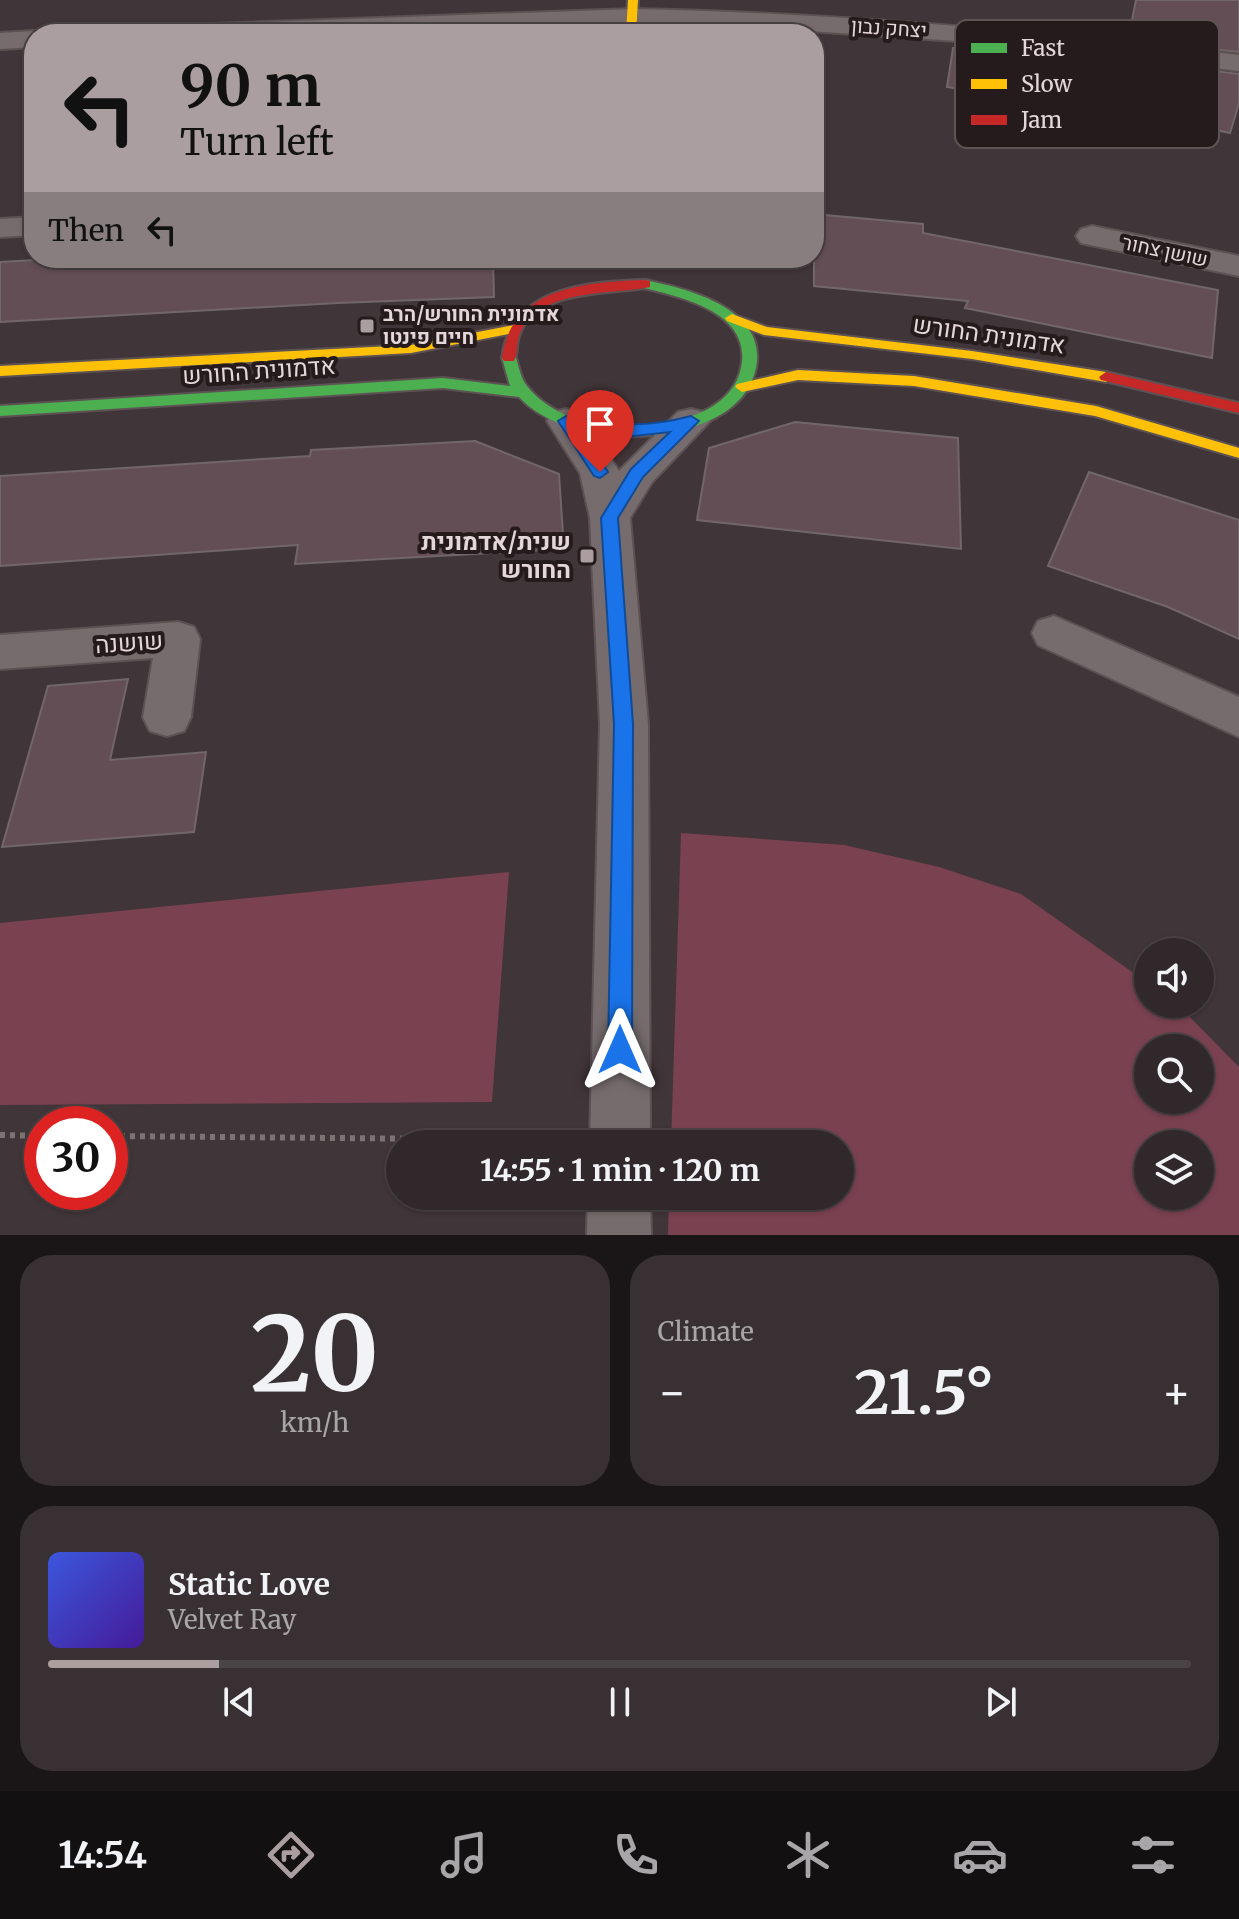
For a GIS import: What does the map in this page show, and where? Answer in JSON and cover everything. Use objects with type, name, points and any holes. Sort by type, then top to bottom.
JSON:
[{"type":"street","name":"יצחק נבון","points":[[435,24],[632,17],[791,24]]},
{"type":"street","name":"יצחק נבון","points":[[824,25],[955,31]]},
{"type":"street","points":[[0,41],[24,40]]},
{"type":"street","name":"יצחק נבון","points":[[1219,60],[1239,63]]},
{"type":"street","points":[[0,228],[24,227]]},
{"type":"street","name":"שושן צחור","points":[[1092,236],[1239,266]]},
{"type":"street","points":[[584,288],[593,268]]},
{"type":"street","points":[[646,268],[665,287]]},
{"type":"street","points":[[624,283],[665,287],[704,299],[732,318],[747,339],[750,368],[742,387],[723,405],[669,428],[625,432],[566,421],[532,403],[511,379],[507,359],[514,329],[550,300],[584,288],[624,283]]},
{"type":"street","name":"אדמונית החורש","points":[[732,318],[764,331],[972,355],[1116,379],[1239,408]]},
{"type":"street","name":"אדמונית החורש","points":[[0,371],[411,349],[514,329]]},
{"type":"street","points":[[742,387],[798,375],[914,381],[1096,411],[1239,453]]},
{"type":"street","name":"אדמונית החורש","points":[[0,411],[443,383],[520,392]]},
{"type":"street","points":[[566,421],[600,472],[610,518],[624,724],[620,1130]]},
{"type":"street","points":[[610,518],[637,473],[691,421]]},
{"type":"street","points":[[1054,633],[1239,718]]},
{"type":"street","name":"שושנה","points":[[0,652],[178,639],[167,717]]},
{"type":"street","points":[[619,1210],[619,1235]]},
{"type":"path","points":[[0,1135],[24,1136]]},
{"type":"path","points":[[128,1137],[386,1149]]},
{"type":"shaded area","points":[[681,833],[844,845],[939,867],[1021,894],[1134,973],[1134,1018],[1191,1018],[1207,1034],[1134,1034],[1134,1114],[1214,1114],[1214,1042],[1239,1067],[1239,1235],[668,1235],[669,1210],[854,1210],[854,1130],[671,1130]]},
{"type":"shaded area","points":[[509,872],[492,1102],[0,1105],[0,923]]},
{"type":"building","points":[[1136,0],[1239,0],[1239,52],[1219,50],[1219,20],[1132,20]]},
{"type":"building","points":[[953,48],[955,48],[955,88],[947,87]]},
{"type":"building","points":[[1219,72],[1239,74],[1239,103],[1230,133],[1219,131]]},
{"type":"building","points":[[824,215],[923,224],[923,233],[1218,290],[1212,358],[965,308],[968,301],[814,286],[814,268],[824,268]]},
{"type":"building","points":[[24,261],[24,268],[493,268],[494,297],[0,322],[0,262]]},
{"type":"building","points":[[795,422],[958,438],[961,549],[697,520],[709,448]]},
{"type":"building","points":[[475,441],[559,474],[564,549],[295,564],[298,545],[0,566],[0,476],[310,456],[311,450]]},
{"type":"building","points":[[1089,472],[1239,520],[1239,639],[1168,607],[1048,566]]},
{"type":"building","points":[[128,679],[110,760],[206,752],[194,832],[2,847],[48,686]]},
{"type":"traffic: fast","points":[[509,358],[517,385],[535,405],[561,419],[624,431],[657,429],[710,414],[732,398],[747,376],[751,355],[747,338],[737,323],[721,311],[682,293],[645,284]]},
{"type":"traffic: fast","points":[[0,411],[443,383],[520,392]]},
{"type":"traffic: slow","points":[[632,24],[633,0]]},
{"type":"traffic: slow","points":[[732,318],[764,331],[972,355],[1106,377]]},
{"type":"traffic: slow","points":[[0,371],[411,349],[514,329]]},
{"type":"traffic: slow","points":[[742,387],[798,375],[914,381],[1096,411],[1239,453]]},
{"type":"traffic: jam","points":[[509,358],[512,336],[522,319],[538,306],[580,291],[645,284]]},
{"type":"traffic: jam","points":[[1106,377],[1239,408]]},
{"type":"place","name":"אדמונית החורש/הרב חיים פינטו","points":[[367,326]]},
{"type":"place","name":"שנית/אדמונית החורש","points":[[587,556]]},
{"type":"route","points":[[600,472],[566,421],[625,432],[669,428],[691,421],[637,473],[610,518],[624,724],[621,749],[620,1050]]}]
